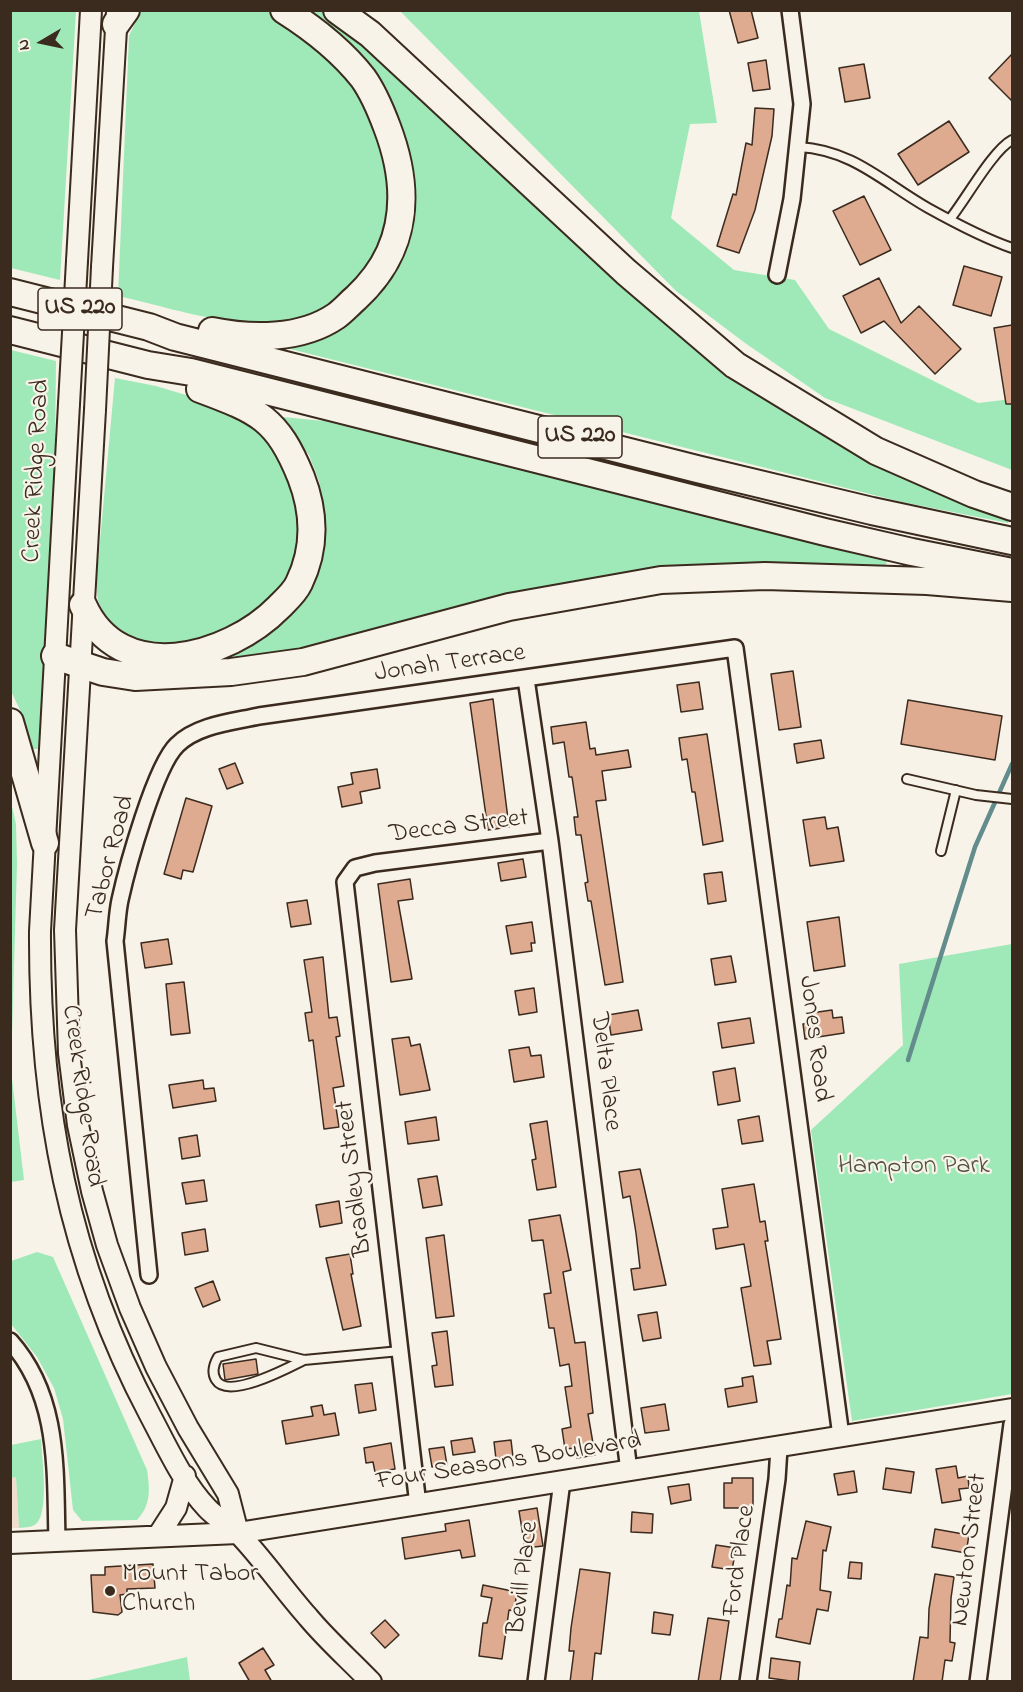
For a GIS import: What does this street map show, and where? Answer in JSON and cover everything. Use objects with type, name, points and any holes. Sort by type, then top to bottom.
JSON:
[{"type":"highway","points":[[149,327],[175,324],[239,336],[275,336],[305,329],[335,317],[368,286],[386,263],[394,244],[402,196],[400,169],[394,146],[372,94],[363,79],[333,46],[284,10]]},
{"type":"highway","points":[[337,10],[370,34],[626,272],[735,365],[876,451],[974,494],[1012,507]]},
{"type":"highway","name":"US 220","points":[[10,292],[149,327],[175,337],[696,469],[883,514],[1012,541]]},
{"type":"highway","name":"US 220","points":[[10,330],[148,365],[191,372],[901,550],[1012,572]]},
{"type":"highway","points":[[83,605],[89,619],[100,631],[115,644],[134,654],[157,658],[190,655],[231,643],[262,624],[299,585],[308,561],[312,539],[311,512],[289,448],[274,426],[239,404],[193,387],[148,365]]},
{"type":"highway","points":[[55,656],[81,666],[135,677],[231,672],[303,662],[509,607],[661,580],[765,576],[927,581],[1012,588]]},
{"type":"highway","points":[[10,722],[45,843]]},
{"type":"main road","name":"Creek Ridge Road","points":[[91,10],[45,843],[39,1004],[45,1076],[56,1150],[73,1222],[113,1337],[135,1387],[184,1476],[206,1508],[238,1533],[310,1620],[371,1682]]},
{"type":"main road","name":"Creek Ridge Road","points":[[119,15],[102,267],[65,930],[69,1053],[78,1125],[92,1191],[130,1308],[156,1367],[188,1428],[228,1494],[238,1533]]},
{"type":"main road","name":"Four Seasons Boulevard","points":[[10,1543],[238,1533],[1012,1409]]},
{"type":"main road","points":[[158,1536],[176,1508],[184,1476]]},
{"type":"street","points":[[777,275],[792,199],[802,104],[790,10]]},
{"type":"street","name":"Jonah Terrace","points":[[177,745],[199,731],[259,716],[735,648]]},
{"type":"street","name":"Jones Road","points":[[735,648],[841,1436]]},
{"type":"street","name":"Delta Place","points":[[526,679],[550,841],[629,1471]]},
{"type":"street","name":"Tabor Road","points":[[149,1275],[115,942],[120,901],[143,822],[164,764],[177,745]]},
{"type":"street","name":"Decca Street","points":[[375,863],[550,841]]},
{"type":"street","name":"Bradley Street","points":[[375,863],[355,868],[345,882],[418,1505]]},
{"type":"street","points":[[10,1341],[33,1374],[48,1412],[54,1462],[57,1540]]},
{"type":"street","name":"Newton Street","points":[[978,1682],[1012,1424]]},
{"type":"street","name":"Ford Place","points":[[748,1682],[777,1479],[779,1448]]},
{"type":"street","name":"Bevill Place","points":[[536,1682],[562,1481]]},
{"type":"lane","points":[[950,219],[970,194],[994,155],[1012,140]]},
{"type":"lane","points":[[799,147],[820,148],[838,153],[950,219],[989,240],[1012,248]]},
{"type":"lane","points":[[907,779],[1012,799]]},
{"type":"lane","points":[[941,851],[956,790]]},
{"type":"lane","points":[[304,1360],[256,1348],[218,1357],[213,1375],[217,1383],[226,1387],[258,1381],[304,1360],[400,1351]]},
{"type":"shaded area","points":[[16,1477],[19,1528],[11,1528],[10,1478]]},
{"type":"green space","points":[[227,9],[268,12],[309,39],[346,77],[362,99],[376,122],[391,168],[392,181],[387,226],[383,244],[374,261],[328,309],[291,321],[242,322],[191,314],[118,296],[129,36],[141,10]]},
{"type":"green space","points":[[10,11],[76,11],[60,280],[11,268]]},
{"type":"green space","points":[[302,11],[321,11],[359,36],[659,316],[1009,515],[1008,523],[902,502],[282,347],[339,324],[413,190],[410,155],[396,115]]},
{"type":"green space","points":[[400,11],[699,11],[717,123],[690,124],[671,218],[734,270],[795,280],[829,329],[978,403],[1012,399],[1012,470],[825,398],[745,343],[676,291]]},
{"type":"green space","points":[[11,350],[56,361],[55,453],[39,749],[30,749],[20,710],[11,691]]},
{"type":"green space","points":[[115,378],[156,386],[219,405],[252,422],[282,452],[305,522],[292,574],[276,598],[229,633],[169,648],[126,638],[109,624],[98,601],[96,584]]},
{"type":"green space","points":[[283,417],[324,421],[887,560],[885,569],[812,566],[339,641],[278,655],[171,667],[228,652],[323,541],[324,510],[319,481],[309,455],[283,424]]},
{"type":"green space","points":[[10,798],[16,824],[17,863],[11,1070],[24,1180],[11,1182]]},
{"type":"green space","name":"Hampton Park","points":[[1012,944],[1012,1394],[852,1421],[811,1130],[903,1045],[899,964]]},
{"type":"green space","points":[[37,1252],[53,1257],[147,1470],[149,1484],[147,1503],[137,1520],[82,1521],[73,1510],[63,1419],[54,1388],[37,1357],[11,1324],[11,1261]]},
{"type":"green space","points":[[41,1439],[44,1496],[41,1516],[33,1526],[19,1528],[16,1477],[11,1478],[11,1445]]},
{"type":"green space","points":[[187,1657],[190,1681],[84,1681]]},
{"type":"building","points":[[729,10],[751,10],[758,38],[738,43]]},
{"type":"building","points":[[1012,54],[1012,101],[989,78]]},
{"type":"building","points":[[766,60],[770,89],[753,91],[748,63]]},
{"type":"building","points":[[864,64],[870,98],[845,102],[839,68]]},
{"type":"building","points":[[755,108],[774,109],[772,136],[755,210],[739,253],[717,246],[733,194],[736,195],[746,143],[752,145]]},
{"type":"building","points":[[949,121],[969,152],[918,185],[898,154]]},
{"type":"building","points":[[864,196],[891,250],[860,265],[833,211]]},
{"type":"building","points":[[964,266],[1002,277],[991,316],[953,305]]},
{"type":"building","points":[[879,278],[901,323],[919,306],[961,349],[935,374],[884,321],[861,333],[843,296]]},
{"type":"building","points":[[1012,325],[1012,404],[1006,404],[994,328]]},
{"type":"building","points":[[793,671],[801,727],[779,730],[771,674]]},
{"type":"building","points":[[699,682],[703,709],[681,712],[677,685]]},
{"type":"building","points":[[493,699],[509,827],[488,830],[470,703]]},
{"type":"building","points":[[908,700],[1002,716],[995,760],[901,744]]},
{"type":"building","points":[[586,722],[590,749],[595,748],[596,755],[628,750],[631,767],[602,771],[606,800],[596,801],[623,982],[605,985],[591,901],[588,901],[585,883],[588,882],[581,835],[576,835],[574,817],[578,817],[572,777],[569,777],[564,742],[553,744],[551,727]]},
{"type":"building","points":[[707,734],[723,841],[703,845],[695,792],[692,792],[687,759],[682,760],[679,738]]},
{"type":"building","points":[[821,740],[824,758],[797,763],[794,744]]},
{"type":"building","points":[[235,763],[243,783],[227,789],[219,769]]},
{"type":"building","points":[[377,769],[380,788],[360,792],[362,803],[342,807],[338,787],[353,784],[351,773]]},
{"type":"building","points":[[186,798],[212,806],[193,872],[183,870],[181,879],[164,874]]},
{"type":"building","points":[[825,817],[827,829],[838,827],[844,861],[810,866],[803,820]]},
{"type":"building","points":[[523,859],[526,877],[501,881],[498,863]]},
{"type":"building","points":[[722,872],[726,901],[708,904],[704,874]]},
{"type":"building","points":[[410,879],[413,899],[398,901],[412,979],[391,982],[378,884]]},
{"type":"building","points":[[307,900],[311,924],[291,927],[287,903]]},
{"type":"building","points":[[839,917],[845,966],[814,971],[807,922]]},
{"type":"building","points":[[532,922],[535,943],[531,943],[532,951],[511,954],[506,926]]},
{"type":"building","points":[[168,939],[172,964],[145,968],[141,943]]},
{"type":"building","points":[[731,956],[736,982],[715,985],[711,959]]},
{"type":"building","points":[[323,957],[329,1018],[337,1017],[340,1036],[336,1037],[344,1086],[333,1088],[339,1127],[324,1129],[313,1040],[309,1041],[305,1013],[312,1012],[304,960]]},
{"type":"building","points":[[184,982],[190,1033],[171,1035],[166,984]]},
{"type":"building","points":[[534,988],[537,1012],[519,1015],[515,991]]},
{"type":"building","points":[[638,1010],[642,1030],[611,1035],[608,1015]]},
{"type":"building","points":[[832,1010],[833,1018],[842,1017],[844,1033],[805,1039],[803,1024],[813,1022],[811,1013]]},
{"type":"building","points":[[750,1018],[754,1043],[722,1048],[718,1023]]},
{"type":"building","points":[[409,1037],[411,1046],[420,1044],[430,1090],[400,1095],[392,1039]]},
{"type":"building","points":[[529,1047],[531,1056],[541,1055],[544,1077],[514,1082],[509,1050]]},
{"type":"building","points":[[735,1068],[740,1101],[718,1105],[713,1072]]},
{"type":"building","points":[[203,1080],[204,1089],[214,1088],[216,1101],[173,1108],[169,1085]]},
{"type":"building","points":[[759,1116],[763,1141],[742,1144],[738,1120]]},
{"type":"building","points":[[436,1117],[439,1140],[408,1144],[405,1122]]},
{"type":"building","points":[[547,1121],[556,1187],[537,1190],[532,1160],[536,1159],[530,1124]]},
{"type":"building","points":[[197,1135],[200,1156],[182,1159],[179,1138]]},
{"type":"building","points":[[640,1169],[666,1285],[634,1290],[631,1269],[640,1268],[636,1233],[630,1196],[623,1198],[619,1172]]},
{"type":"building","points":[[437,1176],[442,1205],[423,1208],[418,1179]]},
{"type":"building","points":[[204,1180],[207,1201],[186,1204],[182,1183]]},
{"type":"building","points":[[754,1184],[760,1222],[765,1221],[768,1241],[765,1241],[781,1339],[767,1341],[771,1364],[754,1366],[741,1288],[751,1286],[744,1244],[716,1249],[713,1229],[728,1227],[722,1189]]},
{"type":"building","points":[[339,1201],[342,1223],[320,1227],[316,1205]]},
{"type":"building","points":[[560,1215],[571,1270],[563,1272],[575,1343],[585,1342],[593,1413],[588,1414],[595,1455],[577,1458],[575,1448],[565,1449],[562,1429],[571,1427],[565,1387],[572,1386],[569,1364],[560,1366],[554,1328],[549,1328],[544,1294],[551,1293],[543,1240],[532,1241],[529,1220]]},
{"type":"building","points":[[205,1229],[208,1251],[185,1255],[182,1233]]},
{"type":"building","points":[[444,1235],[454,1316],[436,1318],[426,1238]]},
{"type":"building","points":[[350,1254],[353,1274],[351,1274],[361,1326],[343,1330],[326,1258]]},
{"type":"building","points":[[213,1281],[220,1300],[203,1307],[195,1288]]},
{"type":"building","points":[[657,1312],[661,1338],[643,1341],[638,1315]]},
{"type":"building","points":[[447,1331],[453,1385],[435,1387],[432,1366],[437,1365],[432,1333]]},
{"type":"building","points":[[256,1359],[258,1374],[225,1380],[223,1364]]},
{"type":"building","points":[[753,1376],[757,1402],[728,1407],[725,1389],[743,1386],[742,1378]]},
{"type":"building","points":[[372,1383],[376,1410],[359,1413],[355,1385]]},
{"type":"building","points":[[665,1404],[669,1430],[645,1433],[641,1408]]},
{"type":"building","points":[[322,1405],[324,1415],[335,1413],[339,1435],[286,1444],[282,1421],[313,1416],[311,1407]]},
{"type":"building","points":[[472,1438],[475,1452],[453,1455],[451,1441]]},
{"type":"building","points":[[511,1440],[513,1457],[496,1459],[494,1442]]},
{"type":"building","points":[[391,1443],[395,1469],[375,1472],[373,1462],[366,1463],[364,1448]]},
{"type":"building","points":[[444,1447],[447,1465],[432,1467],[429,1449]]},
{"type":"building","points":[[956,1466],[958,1478],[968,1476],[969,1488],[959,1489],[961,1500],[942,1503],[936,1469]]},
{"type":"building","points":[[886,1468],[914,1472],[911,1493],[883,1489]]},
{"type":"building","points":[[854,1471],[857,1492],[838,1495],[834,1474]]},
{"type":"building","points":[[732,1478],[753,1478],[753,1508],[724,1508],[724,1483],[732,1483]]},
{"type":"building","points":[[689,1484],[691,1500],[671,1504],[668,1487]]},
{"type":"building","points":[[537,1508],[543,1546],[525,1548],[519,1511]]},
{"type":"building","points":[[632,1512],[653,1514],[652,1533],[631,1532]]},
{"type":"building","points":[[469,1520],[475,1556],[462,1558],[460,1550],[405,1559],[402,1538],[446,1531],[445,1524]]},
{"type":"building","points":[[806,1521],[831,1527],[826,1551],[823,1550],[820,1590],[831,1592],[828,1611],[817,1609],[810,1644],[776,1637],[779,1619],[782,1619],[787,1585],[790,1586],[792,1558],[797,1559]]},
{"type":"building","points":[[935,1529],[969,1535],[966,1553],[932,1547]]},
{"type":"building","points":[[716,1545],[736,1548],[732,1570],[712,1567]]},
{"type":"building","points":[[850,1562],[862,1563],[861,1579],[848,1578]]},
{"type":"building","name":"Mount Tabor Church","points":[[153,1564],[155,1588],[127,1589],[127,1594],[120,1595],[122,1612],[118,1615],[93,1612],[91,1575],[105,1575],[105,1567]]},
{"type":"building","points":[[580,1569],[610,1573],[601,1654],[595,1653],[592,1682],[570,1682],[574,1651],[569,1651],[571,1628]]},
{"type":"building","points":[[935,1574],[954,1577],[950,1642],[955,1643],[952,1661],[945,1660],[942,1682],[913,1682],[920,1637],[928,1638],[929,1609]]},
{"type":"building","points":[[483,1585],[517,1592],[514,1611],[509,1610],[502,1659],[479,1656],[483,1623],[487,1623],[492,1598],[481,1596]]},
{"type":"building","points":[[654,1612],[673,1615],[670,1635],[652,1633]]},
{"type":"building","points":[[708,1618],[729,1621],[720,1682],[698,1682]]},
{"type":"building","points":[[385,1620],[399,1635],[385,1648],[371,1633]]},
{"type":"building","points":[[263,1648],[274,1665],[265,1670],[272,1682],[250,1682],[239,1663]]},
{"type":"building","points":[[771,1658],[800,1662],[798,1682],[769,1678]]},
{"type":"waterway","points":[[908,1060],[975,847],[1012,764]]},
{"type":"place","name":"Mount Tabor Church","points":[[110,1591]]}]
